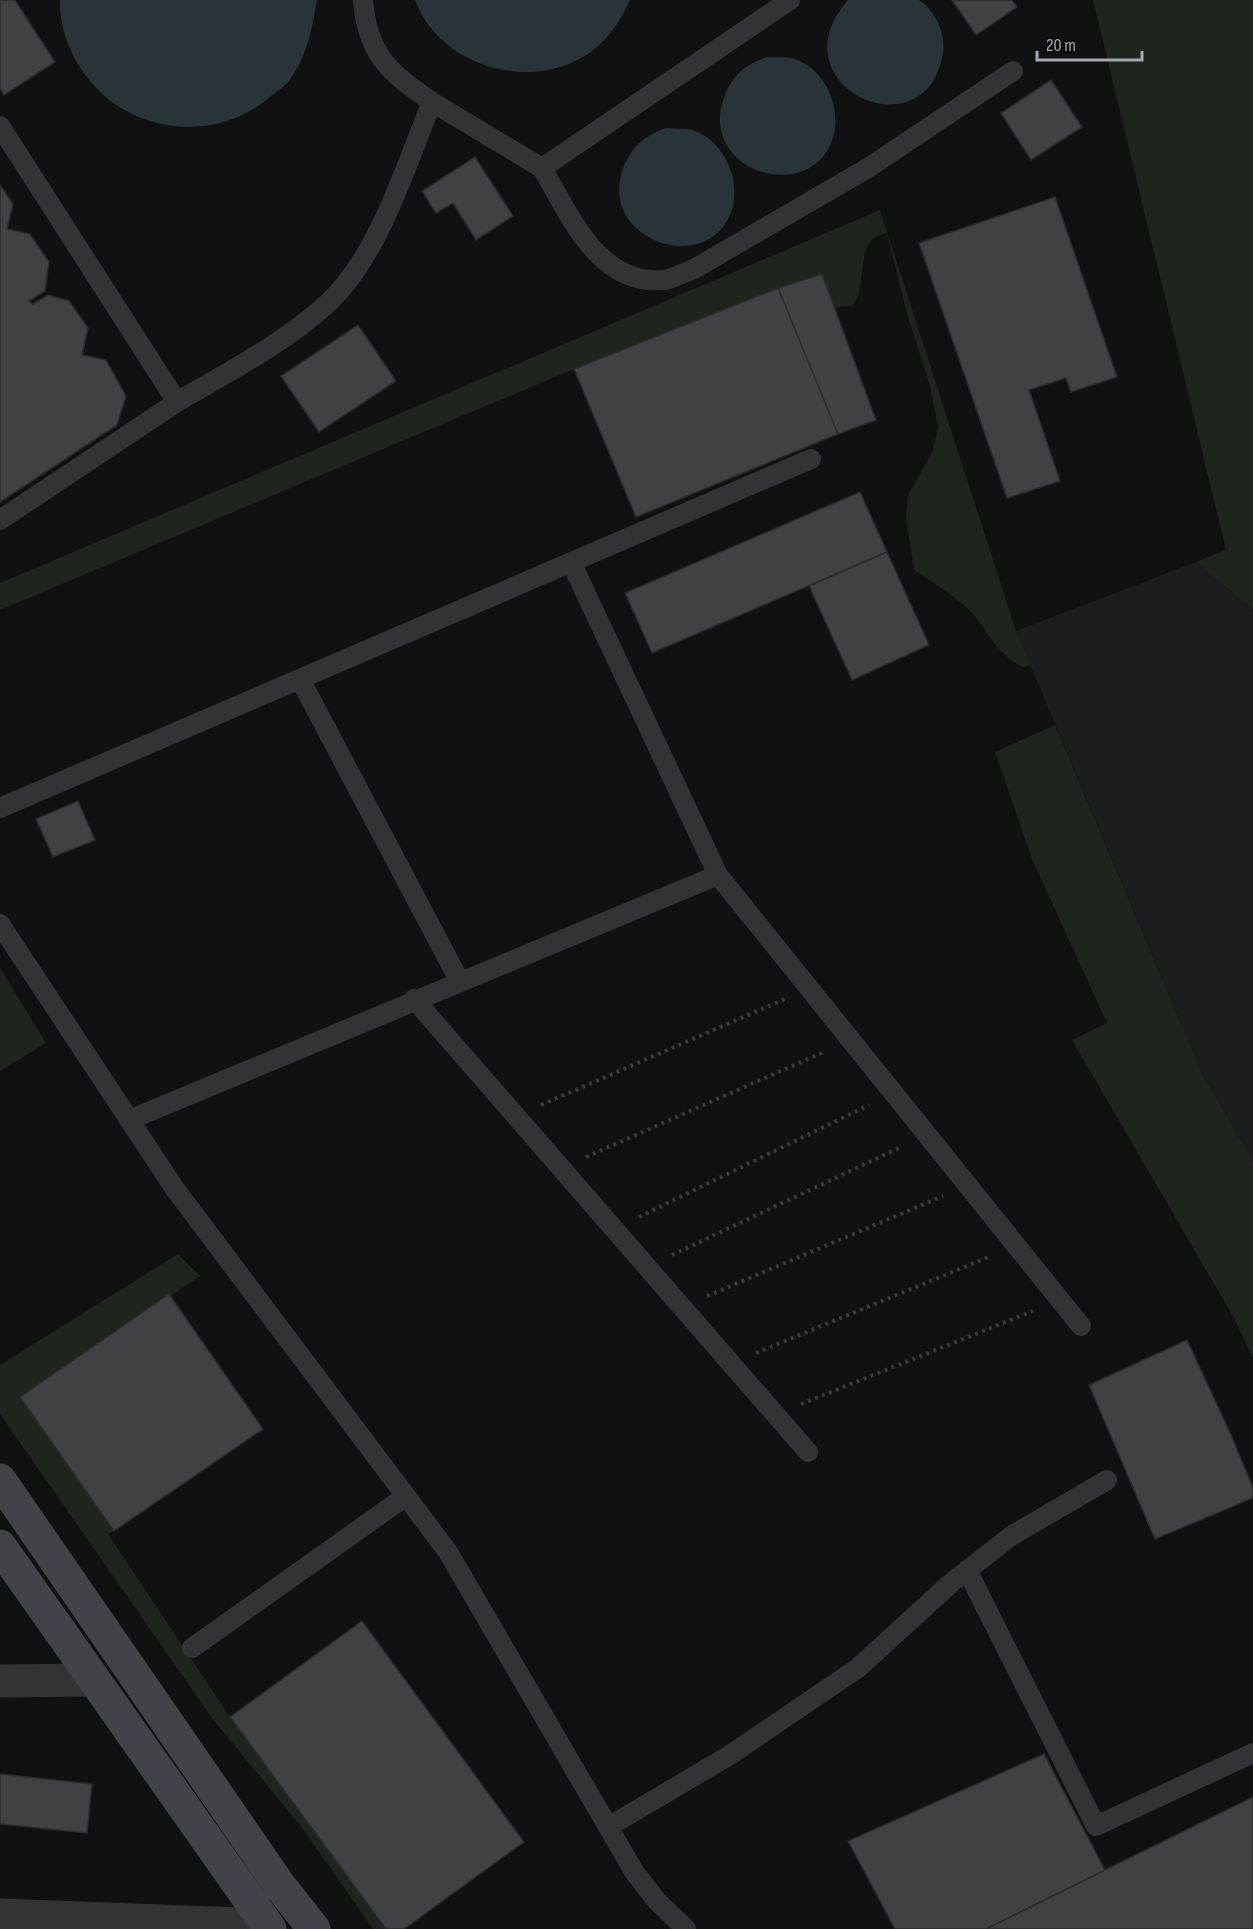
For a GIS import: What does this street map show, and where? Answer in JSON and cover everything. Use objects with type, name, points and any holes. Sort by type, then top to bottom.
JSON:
[{"type":"main road","points":[[0,1480],[274,1876],[315,1929]]},
{"type":"main road","points":[[0,1546],[268,1927]]},
{"type":"street","points":[[0,1681],[93,1680]]},
{"type":"street","points":[[0,1915],[268,1927]]},
{"type":"lane","points":[[363,0],[364,18],[372,46],[383,63],[401,80],[432,102],[542,168],[582,235],[600,258],[616,269],[637,277],[664,280],[694,269],[868,168],[1013,71]]},
{"type":"lane","points":[[542,168],[790,0]]},
{"type":"lane","points":[[0,520],[177,402],[283,338],[334,296],[378,232],[432,102]]},
{"type":"lane","points":[[0,126],[177,402]]},
{"type":"lane","points":[[0,808],[811,459]]},
{"type":"lane","points":[[570,562],[718,875],[1081,1326]]},
{"type":"lane","points":[[300,679],[459,980]]},
{"type":"lane","points":[[129,1120],[459,980],[718,875]]},
{"type":"lane","points":[[0,924],[175,1189],[448,1552],[635,1873],[657,1901],[686,1929]]},
{"type":"lane","points":[[414,999],[808,1452]]},
{"type":"lane","points":[[608,1827],[730,1755],[858,1668],[968,1570],[1011,1536],[1046,1513],[1107,1480]]},
{"type":"lane","points":[[192,1648],[406,1496]]},
{"type":"lane","points":[[968,1570],[1096,1826],[1253,1753]]},
{"type":"path","points":[[516,1116],[810,988]]},
{"type":"path","points":[[561,1168],[852,1039]]},
{"type":"path","points":[[614,1229],[894,1093]]},
{"type":"path","points":[[646,1267],[927,1134]]},
{"type":"path","points":[[682,1307],[968,1185]]},
{"type":"path","points":[[731,1364],[1016,1246]]},
{"type":"path","points":[[775,1415],[1060,1300]]},
{"type":"shaded area","points":[[60,0],[317,0],[311,32],[304,52],[287,83],[248,112],[223,122],[196,127],[170,126],[144,119],[120,107],[99,91],[81,69],[68,45],[61,18]]},
{"type":"shaded area","points":[[415,0],[630,0],[614,28],[592,51],[569,64],[543,71],[517,72],[491,67],[467,57],[445,43],[427,23]]},
{"type":"shaded area","points":[[848,0],[919,0],[934,16],[943,38],[943,52],[931,83],[911,100],[886,104],[861,98],[841,82],[829,59],[830,31]]},
{"type":"shaded area","points":[[1093,0],[1253,0],[1253,610],[1196,562],[1226,550]]},
{"type":"shaded area","points":[[767,57],[791,58],[805,64],[822,80],[833,102],[835,126],[833,137],[821,158],[803,171],[782,175],[760,171],[740,161],[726,144],[720,122],[725,95],[732,81],[741,71],[752,63]]},
{"type":"shaded area","points":[[666,128],[690,129],[704,135],[721,152],[732,174],[734,197],[732,209],[720,230],[702,242],[681,246],[659,242],[639,231],[625,214],[619,192],[624,166],[631,152],[640,142]]},
{"type":"shaded area","points":[[880,210],[1016,631],[1031,665],[1022,667],[1004,654],[965,606],[914,570],[906,518],[908,495],[933,451],[938,427],[930,386],[906,310],[887,233],[876,237],[869,244],[865,253],[857,297],[852,306],[834,307],[822,275],[778,288],[574,369],[0,610],[0,583]]},
{"type":"shaded area","points":[[1196,562],[1253,610],[1253,1161],[1203,1075],[1016,631]]},
{"type":"shaded area","points":[[1055,725],[1203,1075],[1253,1161],[1253,1358],[1234,1318],[1072,1040],[1107,1023],[1032,859],[995,752]]},
{"type":"shaded area","points":[[0,968],[46,1043],[0,1071]]},
{"type":"shaded area","points":[[178,1254],[200,1276],[21,1397],[114,1531],[108,1534],[230,1717],[386,1929],[373,1929],[303,1829],[212,1718],[0,1414],[0,1365]]},
{"type":"building","points":[[0,0],[15,0],[55,62],[4,95],[0,88]]},
{"type":"building","points":[[952,0],[1012,0],[1017,7],[976,35]]},
{"type":"building","points":[[1051,80],[1082,127],[1031,160],[1001,113]]},
{"type":"building","points":[[475,157],[513,216],[476,240],[453,203],[436,213],[422,191]]},
{"type":"building","points":[[0,185],[13,204],[7,229],[30,234],[49,262],[45,291],[29,301],[33,304],[48,295],[69,301],[88,328],[82,355],[106,360],[126,396],[117,425],[0,502]]},
{"type":"building","points":[[1055,197],[1117,377],[1071,392],[1066,378],[1029,390],[1060,481],[1007,498],[919,243]]},
{"type":"building","points":[[822,274],[876,420],[838,434],[778,288]]},
{"type":"building","points":[[778,288],[838,434],[636,517],[574,369]]},
{"type":"building","points":[[358,325],[396,381],[319,432],[281,376]]},
{"type":"building","points":[[860,492],[887,552],[652,653],[625,593]]},
{"type":"building","points":[[887,552],[929,645],[852,680],[809,586]]},
{"type":"building","points":[[78,801],[95,840],[53,857],[36,819]]},
{"type":"building","points":[[169,1294],[263,1429],[114,1531],[20,1397]]},
{"type":"building","points":[[1187,1340],[1232,1437],[1253,1488],[1253,1498],[1155,1539],[1089,1385]]},
{"type":"building","points":[[362,1621],[524,1842],[404,1929],[386,1929],[230,1717]]},
{"type":"building","points":[[1044,1754],[1105,1870],[986,1929],[895,1929],[848,1841]]},
{"type":"building","points":[[0,1774],[92,1784],[87,1833],[0,1824]]},
{"type":"building","points":[[1253,1797],[1253,1929],[986,1929],[1105,1870]]}]
